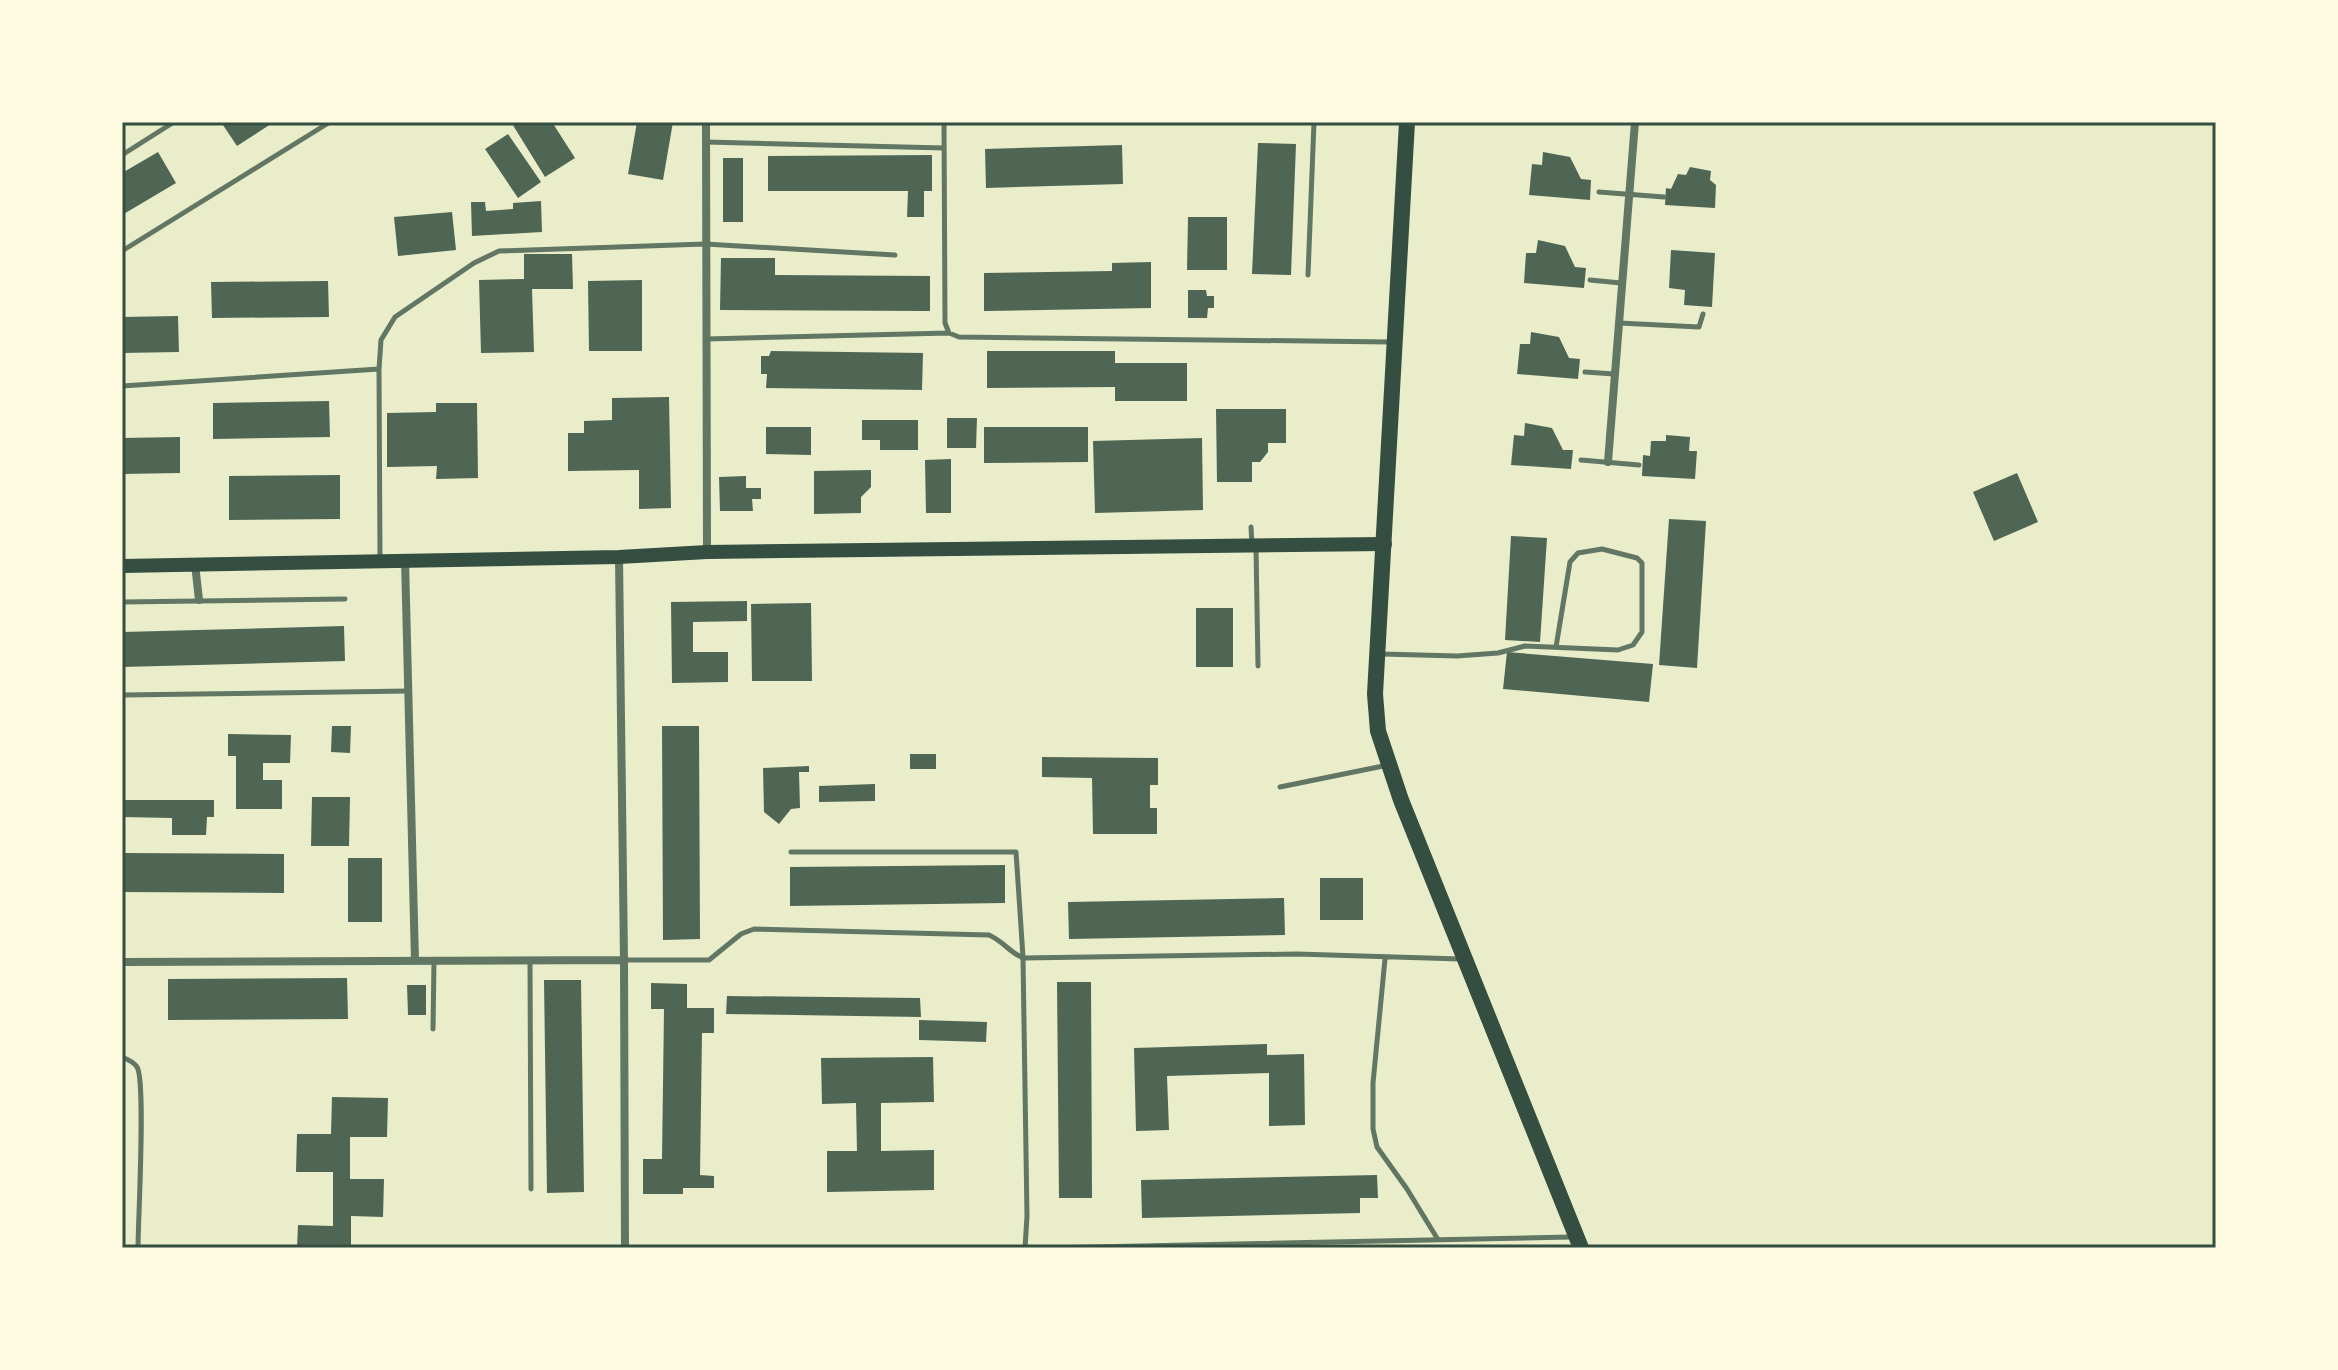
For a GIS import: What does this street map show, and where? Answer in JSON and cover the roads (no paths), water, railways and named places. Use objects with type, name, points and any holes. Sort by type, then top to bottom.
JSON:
[{"type":"highway","points":[[1407,122],[1375,694],[1378,731],[1578,1242]]},
{"type":"main road","points":[[122,566],[619,557],[707,552],[1385,544]]},
{"type":"street","points":[[706,122],[707,552]]},
{"type":"street","points":[[1608,462],[1635,122]]},
{"type":"street","points":[[619,557],[625,1248]]},
{"type":"street","points":[[405,560],[413,961]]},
{"type":"street","points":[[195,564],[199,600]]},
{"type":"street","points":[[122,962],[624,960]]},
{"type":"lane","points":[[122,155],[174,122]]},
{"type":"lane","points":[[122,251],[330,122]]},
{"type":"lane","points":[[944,122],[945,323],[949,333]]},
{"type":"lane","points":[[1308,275],[1314,122]]},
{"type":"lane","points":[[706,142],[944,148]]},
{"type":"lane","points":[[1599,192],[1664,197]]},
{"type":"lane","points":[[380,560],[381,340],[395,317],[474,263],[499,251],[705,244],[895,255]]},
{"type":"lane","points":[[1590,280],[1622,283]]},
{"type":"lane","points":[[1619,323],[1699,327],[1703,314]]},
{"type":"lane","points":[[706,339],[949,333],[959,337],[1395,342]]},
{"type":"lane","points":[[122,386],[379,369]]},
{"type":"lane","points":[[1585,372],[1615,374]]},
{"type":"lane","points":[[1581,460],[1639,465]]},
{"type":"lane","points":[[1251,527],[1258,666]]},
{"type":"lane","points":[[1378,653],[1457,656],[1498,653],[1525,646],[1618,650],[1633,645],[1642,632],[1643,572],[1642,563],[1637,558],[1602,549],[1578,553],[1570,562],[1556,647]]},
{"type":"lane","points":[[122,602],[345,599]]},
{"type":"lane","points":[[122,695],[409,691]]},
{"type":"lane","points":[[1280,787],[1389,765]]},
{"type":"lane","points":[[791,852],[1016,852],[1023,958],[1025,1248]]},
{"type":"lane","points":[[624,960],[709,960],[741,934],[754,929],[989,935],[1000,939],[1009,952],[1023,958],[1297,954],[1465,959]]},
{"type":"lane","points":[[1385,959],[1373,1083],[1373,1129],[1377,1147],[1437,1238]]},
{"type":"lane","points":[[433,1029],[434,961]]},
{"type":"lane","points":[[530,961],[531,1189]]},
{"type":"lane","points":[[122,1057],[137,1066],[140,1073],[138,1248]]},
{"type":"lane","points":[[1486,1237],[1491,1248]]},
{"type":"lane","points":[[1044,1248],[1486,1237],[1578,1242]]}]
